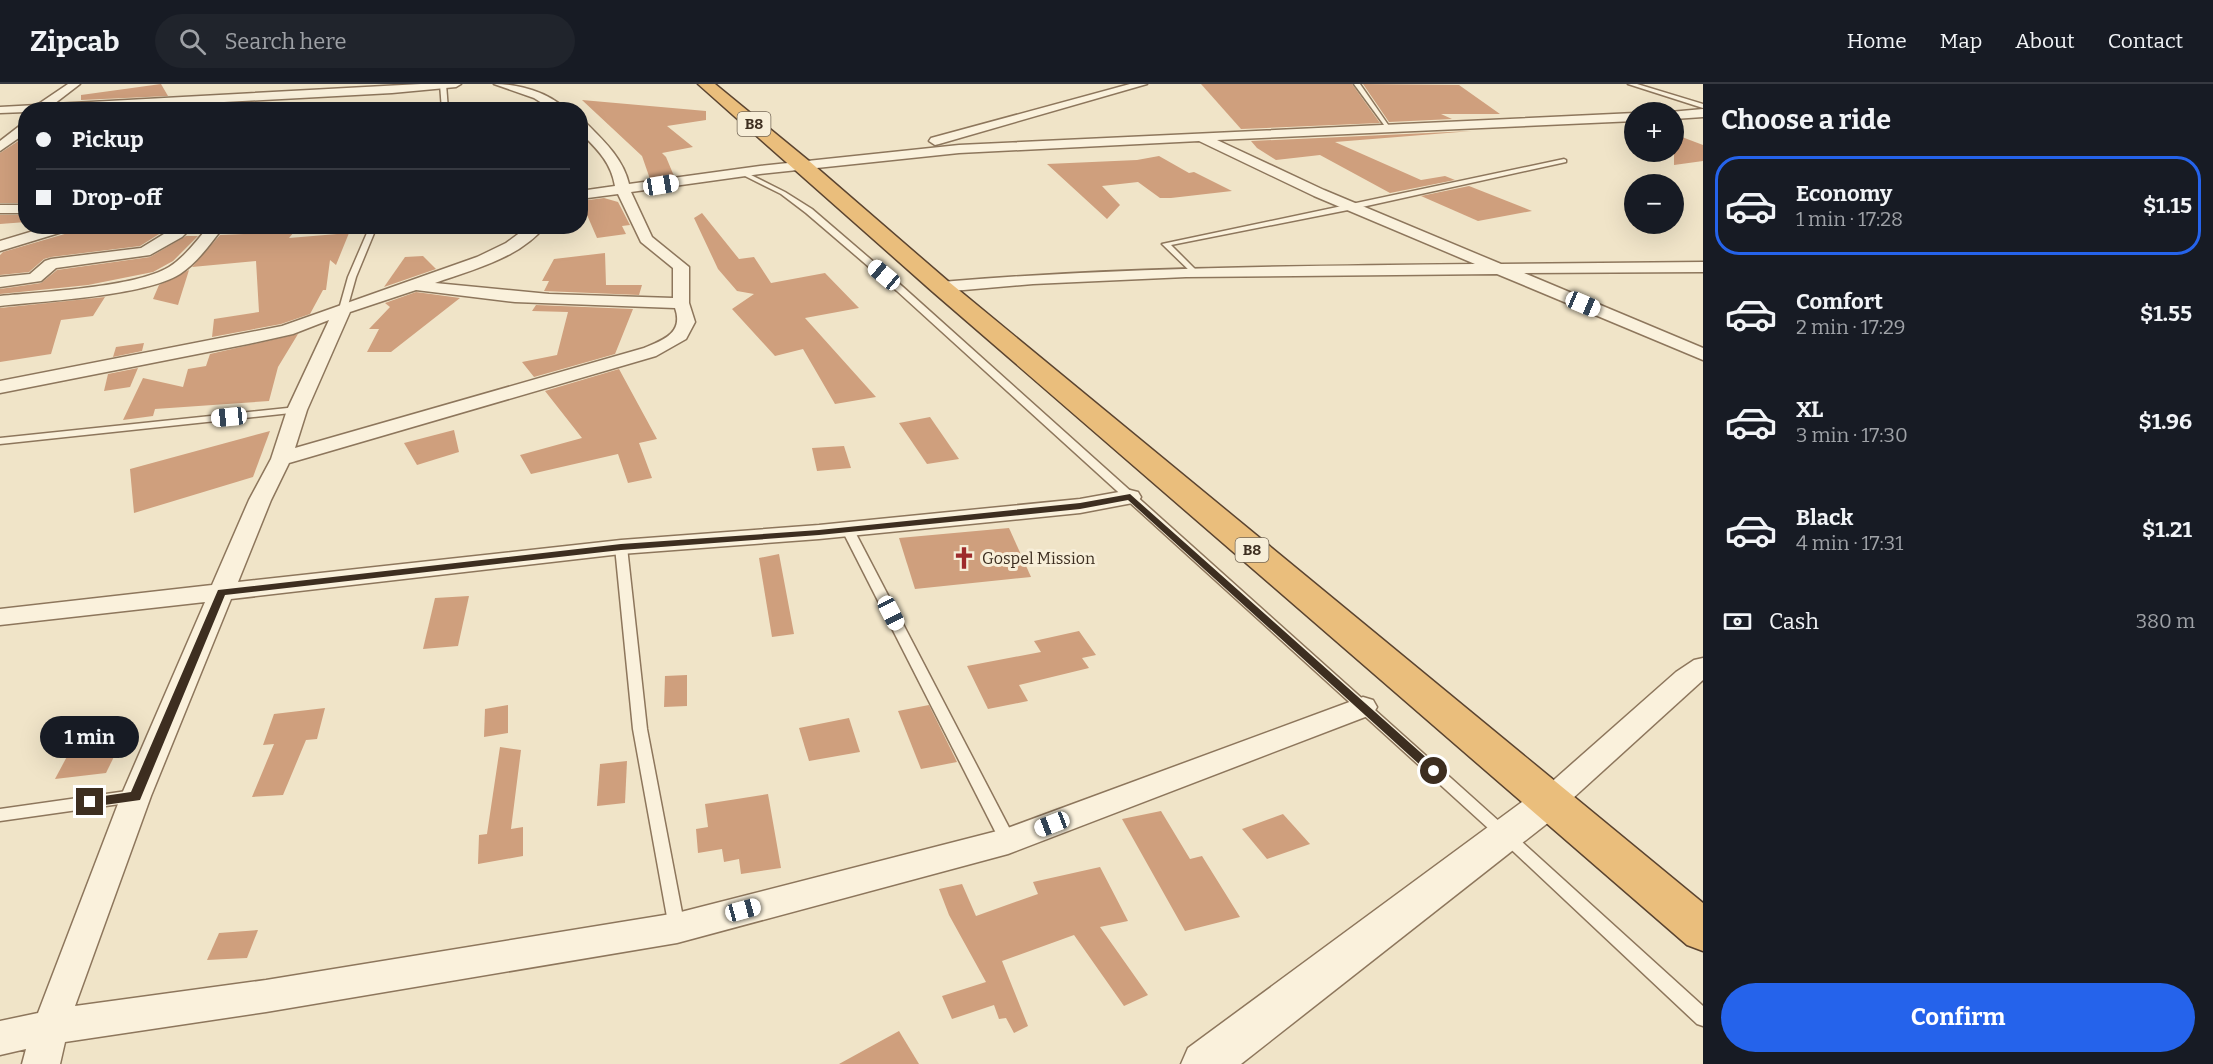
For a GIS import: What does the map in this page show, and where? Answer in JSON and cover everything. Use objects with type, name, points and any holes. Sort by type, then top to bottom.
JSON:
[{"type":"highway","name":"B8","points":[[706,84],[803,165],[941,287],[1703,931]]},
{"type":"street","points":[[53,102],[75,84]]},
{"type":"street","points":[[161,102],[392,90],[456,84]]},
{"type":"street","points":[[499,84],[538,96],[548,102]]},
{"type":"street","points":[[886,154],[1142,84]]},
{"type":"street","points":[[0,110],[18,109]]},
{"type":"street","points":[[1684,114],[1703,113]]},
{"type":"street","points":[[588,194],[886,154],[1016,145],[1624,117]]},
{"type":"street","points":[[281,459],[650,352],[677,341],[681,337],[686,312],[681,303],[681,267],[646,239],[623,190],[619,170],[606,151],[588,132]]},
{"type":"street","points":[[0,147],[18,133]]},
{"type":"street","points":[[1201,137],[1353,207],[1703,355]]},
{"type":"street","points":[[0,209],[18,208]]},
{"type":"street","points":[[0,246],[40,234]]},
{"type":"street","points":[[0,282],[35,278],[51,264],[145,252],[177,234]]},
{"type":"street","points":[[0,302],[134,283],[163,276],[175,270],[209,234]]},
{"type":"street","points":[[0,387],[287,330],[417,285],[504,251],[519,243],[529,234]]},
{"type":"street","points":[[941,287],[1033,279],[1193,272],[1703,267]]},
{"type":"street","points":[[417,285],[452,291],[610,302],[681,303]]},
{"type":"street","points":[[41,1064],[50,1027],[136,796],[260,500],[281,459],[297,410],[343,309]]},
{"type":"street","points":[[0,617],[621,547],[848,530],[1096,504],[1130,497]]},
{"type":"street","points":[[1204,1064],[1550,801],[1677,687],[1703,667]]},
{"type":"street","points":[[0,1038],[50,1027],[266,996],[677,928],[1008,841],[1363,707]]},
{"type":"lane","points":[[1357,84],[1389,128]]},
{"type":"lane","points":[[1631,84],[1703,106]]},
{"type":"lane","points":[[444,85],[445,102]]},
{"type":"lane","points":[[1193,272],[1166,244],[1353,207],[1564,161]]},
{"type":"lane","points":[[741,172],[783,193],[809,211],[900,289],[1505,835],[1703,1018]]},
{"type":"lane","points":[[343,309],[352,277],[371,234]]},
{"type":"lane","points":[[0,441],[297,410]]},
{"type":"lane","points":[[848,530],[1008,841]]},
{"type":"lane","points":[[621,547],[640,729],[677,928]]},
{"type":"lane","points":[[0,815],[136,796]]},
{"type":"building","points":[[161,84],[168,96],[81,100],[81,95]]},
{"type":"building","points":[[1201,84],[1352,84],[1380,123],[1241,129]]},
{"type":"building","points":[[1363,84],[1459,85],[1500,114],[1441,114],[1452,119],[1389,122]]},
{"type":"building","points":[[582,100],[706,111],[706,120],[667,126],[693,147],[662,153],[674,176],[650,179],[642,156],[588,106],[588,102]]},
{"type":"building","points":[[1472,131],[1335,142],[1421,180],[1445,176],[1455,180],[1390,193],[1320,155],[1276,160],[1257,148],[1251,141]]},
{"type":"building","points":[[1684,138],[1703,145],[1703,161],[1674,165],[1674,162],[1684,162]]},
{"type":"building","points":[[18,141],[18,203],[0,203],[0,153]]},
{"type":"building","points":[[1159,156],[1189,173],[1194,172],[1232,191],[1160,198],[1138,182],[1102,186],[1120,205],[1107,219],[1047,164],[1137,160]]},
{"type":"building","points":[[1469,186],[1532,211],[1478,221],[1421,196]]},
{"type":"building","points":[[604,198],[618,202],[630,225],[622,226],[626,234],[597,238],[588,217],[588,200]]},
{"type":"building","points":[[702,213],[739,259],[754,257],[771,283],[825,273],[859,308],[805,318],[876,397],[835,404],[803,349],[775,356],[732,309],[754,294],[737,291],[718,269],[694,218]]},
{"type":"building","points":[[0,215],[18,215],[18,223],[0,224]]},
{"type":"building","points":[[65,234],[159,234],[140,246],[51,257],[44,259],[29,272],[0,275],[0,255],[3,252]]},
{"type":"building","points":[[292,234],[289,238],[349,234],[336,265],[330,260],[326,290],[323,290],[310,314],[281,324],[212,337],[214,319],[259,312],[256,261],[192,267],[220,235]]},
{"type":"building","points":[[186,236],[198,236],[173,261],[153,272],[88,285],[0,294],[0,289],[41,283],[57,270],[150,257]]},
{"type":"building","points":[[605,253],[606,285],[642,285],[639,295],[544,291],[549,281],[542,281],[554,259]]},
{"type":"building","points":[[423,256],[436,269],[384,287],[405,257]]},
{"type":"building","points":[[189,270],[178,305],[153,299],[159,285]]},
{"type":"building","points":[[416,292],[460,298],[391,352],[367,352],[379,329],[369,329],[390,307],[385,303]]},
{"type":"building","points":[[105,297],[93,316],[61,320],[51,354],[0,362],[0,308]]},
{"type":"building","points":[[536,305],[633,309],[615,354],[534,377],[522,362],[557,355],[568,312],[532,311]]},
{"type":"building","points":[[298,334],[278,367],[269,401],[155,409],[153,416],[123,420],[143,378],[183,387],[188,369],[206,366],[210,354]]},
{"type":"building","points":[[144,343],[142,351],[113,357],[116,347]]},
{"type":"building","points":[[138,368],[130,387],[104,391],[108,374]]},
{"type":"building","points":[[619,369],[657,439],[639,443],[652,478],[628,483],[618,454],[531,474],[520,455],[582,438],[545,391]]},
{"type":"building","points":[[930,417],[959,459],[927,464],[899,423]]},
{"type":"building","points":[[454,430],[459,452],[417,465],[404,443]]},
{"type":"building","points":[[270,431],[253,477],[134,513],[130,469]]},
{"type":"building","points":[[844,446],[851,468],[817,471],[812,448]]},
{"type":"building","name":"Gospel Mission","points":[[1009,528],[1031,577],[915,589],[899,538]]},
{"type":"building","points":[[779,554],[794,634],[772,637],[759,558]]},
{"type":"building","points":[[469,596],[458,646],[423,649],[435,598]]},
{"type":"building","points":[[1079,631],[1096,655],[1082,658],[1089,668],[1019,685],[1028,701],[988,709],[967,666],[1041,652],[1034,641]]},
{"type":"building","points":[[687,675],[687,706],[664,707],[665,676]]},
{"type":"building","points":[[508,705],[508,733],[484,737],[485,709]]},
{"type":"building","points":[[929,705],[957,762],[921,769],[898,711]]},
{"type":"building","points":[[325,708],[317,739],[306,740],[283,795],[252,797],[274,744],[263,745],[274,714]]},
{"type":"building","points":[[849,718],[860,752],[809,761],[799,728]]},
{"type":"building","points":[[128,728],[106,773],[55,779],[80,732]]},
{"type":"building","points":[[500,747],[521,750],[511,829],[523,827],[523,856],[478,864],[479,835],[487,834]]},
{"type":"building","points":[[627,761],[625,803],[597,806],[600,764]]},
{"type":"building","points":[[768,794],[781,868],[741,874],[739,859],[724,862],[722,849],[698,853],[696,829],[708,827],[705,804]]},
{"type":"building","points":[[1161,811],[1190,859],[1202,856],[1240,917],[1185,931],[1122,819]]},
{"type":"building","points":[[1283,814],[1310,844],[1267,859],[1242,829]]},
{"type":"building","points":[[1100,867],[1128,921],[1100,927],[1148,995],[1124,1006],[1074,935],[1002,961],[1028,1026],[1014,1033],[1006,1018],[999,1019],[994,1005],[952,1019],[942,996],[986,982],[949,915],[939,889],[962,884],[976,916],[1038,894],[1033,882]]},
{"type":"building","points":[[258,930],[247,958],[207,960],[219,933]]},
{"type":"building","points":[[899,1031],[919,1064],[839,1064]]},
{"type":"place","name":"Gospel Mission","points":[[964,558]]},
{"type":"route","points":[[90,802],[136,796],[221,592],[621,547],[819,532],[1080,506],[1130,497],[1434,771]]}]
